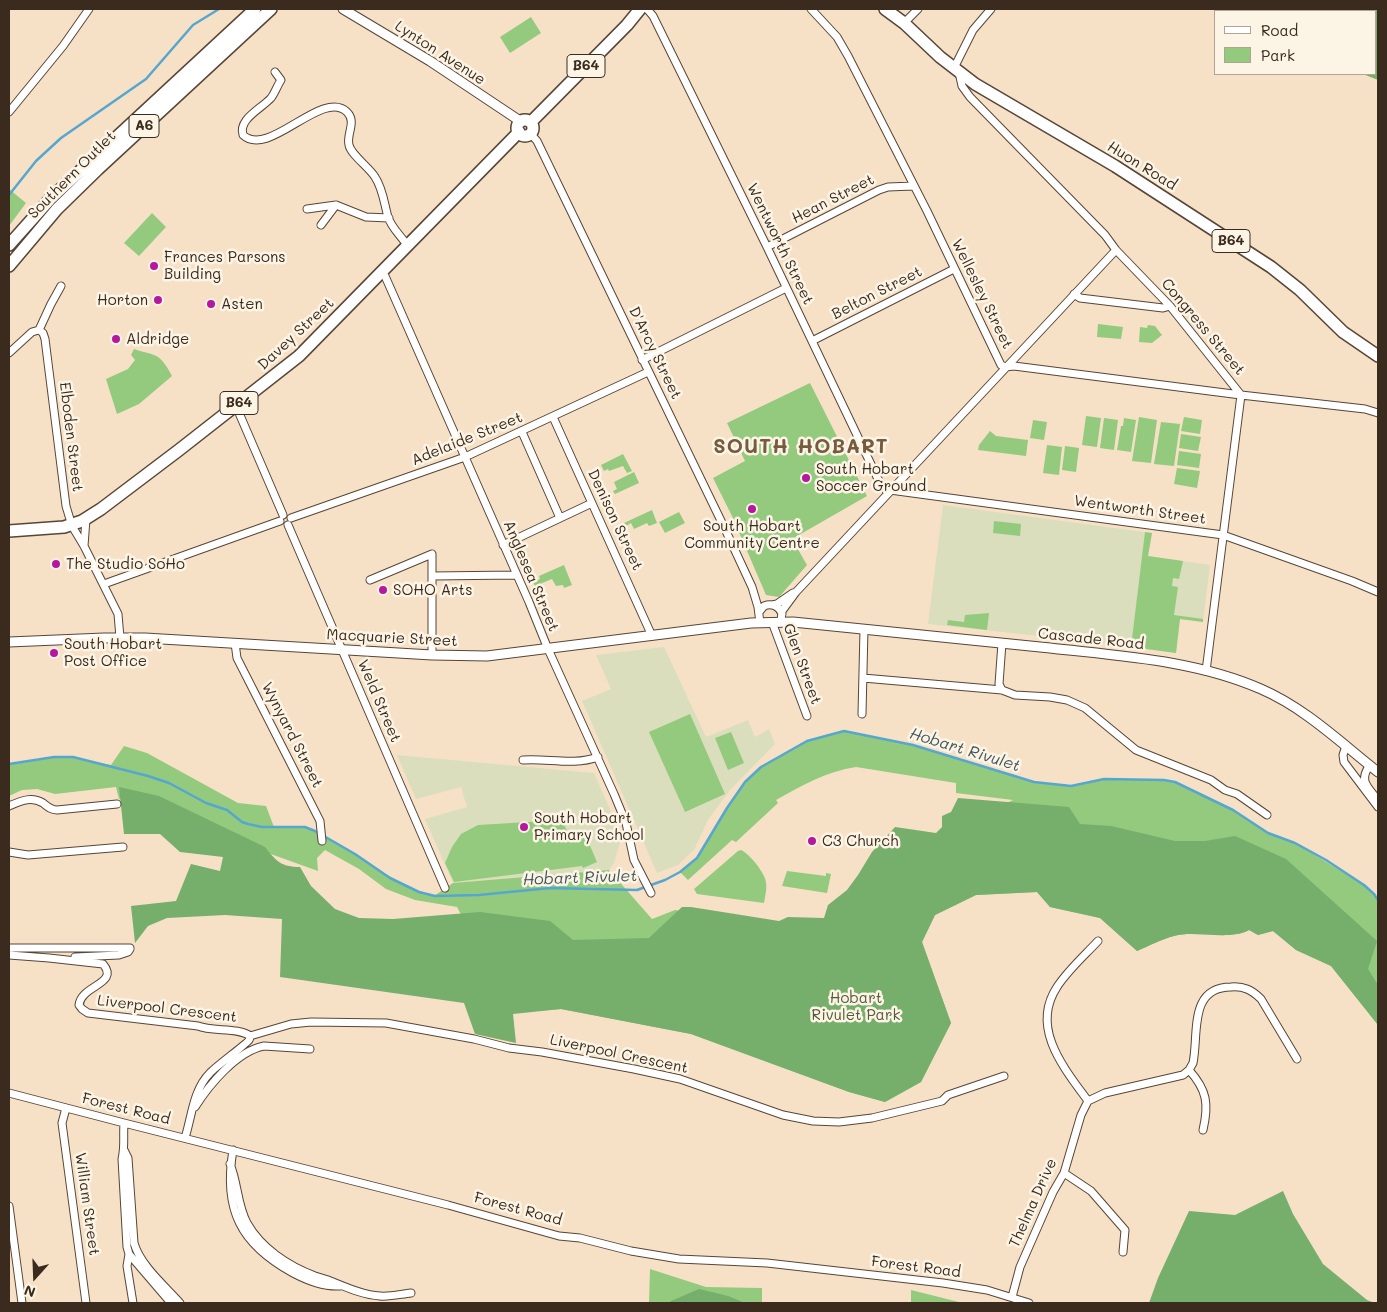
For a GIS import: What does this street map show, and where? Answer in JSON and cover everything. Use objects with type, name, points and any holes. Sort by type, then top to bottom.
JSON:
[{"type":"main road","name":"Southern Outlet","points":[[9,245],[58,191],[255,9]]},
{"type":"main road","name":"Southern Outlet","points":[[9,266],[40,227],[64,202],[271,9]]},
{"type":"main road","name":"Davey Street","points":[[9,530],[60,528],[72,526],[86,520],[299,356],[380,272],[627,25],[640,9]]},
{"type":"main road","name":"Huon Road","points":[[885,9],[904,23],[956,70],[990,94],[1115,166],[1267,264],[1300,290],[1343,332],[1378,356]]},
{"type":"street","points":[[9,112],[63,46],[89,9]]},
{"type":"street","name":"Lynton Avenue","points":[[343,9],[430,62],[525,127]]},
{"type":"street","name":"Wentworth Street","points":[[646,9],[653,16],[767,247],[878,479],[889,491],[1224,535],[1378,592]]},
{"type":"street","name":"Wellesley Street","points":[[811,9],[841,44],[914,186],[1001,365],[1241,395],[1365,408],[1378,413]]},
{"type":"street","points":[[904,23],[918,9]]},
{"type":"street","points":[[956,70],[973,30],[991,9]]},
{"type":"street","name":"Congress Street","points":[[956,70],[962,86],[970,97],[1099,229],[1116,250],[1170,306],[1241,395],[1206,671]]},
{"type":"street","points":[[275,72],[280,80],[272,96],[244,122],[241,130],[243,135],[251,140],[275,136],[311,114],[328,108],[339,108],[346,111],[351,116],[352,123],[348,140],[349,148],[375,176],[380,187],[388,218],[408,245]]},
{"type":"street","name":"D'Arcy Street","points":[[525,127],[537,141],[705,486],[752,587],[760,622]]},
{"type":"street","name":"Hean Street","points":[[767,247],[879,190],[888,187],[914,186]]},
{"type":"street","points":[[307,209],[336,205],[366,217],[388,218]]},
{"type":"street","points":[[321,225],[336,205]]},
{"type":"street","points":[[778,619],[796,592],[1116,250]]},
{"type":"street","name":"Belton Street","points":[[812,341],[954,269]]},
{"type":"street","name":"Anglesea Street","points":[[380,272],[385,276],[466,457],[548,649],[598,757],[626,823],[634,860],[651,893]]},
{"type":"street","points":[[9,353],[32,332],[39,330],[50,304],[61,286]]},
{"type":"street","points":[[642,360],[786,288]]},
{"type":"street","points":[[1074,294],[1080,298],[1163,308],[1170,306]]},
{"type":"street","name":"Elboden Street","points":[[39,330],[43,333],[45,339],[66,506],[72,526],[104,584],[120,618],[120,638]]},
{"type":"street","name":"Adelaide Street","points":[[289,522],[466,457],[648,372]]},
{"type":"street","points":[[104,584],[281,518],[288,514],[289,522],[283,525],[281,518],[236,406]]},
{"type":"street","name":"Denison Street","points":[[553,417],[652,636]]},
{"type":"street","points":[[522,432],[560,518]]},
{"type":"street","points":[[503,545],[592,504]]},
{"type":"street","points":[[84,546],[86,520]]},
{"type":"street","name":"Weld Street","points":[[289,522],[445,888]]},
{"type":"street","points":[[370,580],[432,554],[432,655]]},
{"type":"street","points":[[432,576],[516,575]]},
{"type":"street","name":"D'Arcy Street","points":[[752,587],[761,598],[777,607],[778,619]]},
{"type":"street","points":[[759,612],[764,606],[777,604],[796,592]]},
{"type":"street","name":"Macquarie Street","points":[[9,642],[120,638],[432,655],[487,656],[778,619]]},
{"type":"street","name":"Cascade Road","points":[[778,619],[1130,657],[1206,671],[1249,684],[1277,697],[1304,714],[1378,772]]},
{"type":"street","name":"Glen Street","points":[[778,619],[807,716]]},
{"type":"street","points":[[862,714],[864,629]]},
{"type":"street","name":"Wynyard Street","points":[[235,643],[237,658],[320,821],[322,841]]},
{"type":"street","points":[[1002,643],[999,684],[1002,690]]},
{"type":"street","points":[[863,678],[1002,690],[1015,695],[1067,700],[1085,708],[1136,750],[1211,780],[1225,790],[1237,794],[1267,815]]},
{"type":"street","points":[[1346,746],[1343,756],[1344,762],[1378,807]]},
{"type":"street","points":[[523,760],[574,762],[598,757]]},
{"type":"street","points":[[1370,765],[1364,775],[1364,780],[1378,801]]},
{"type":"street","points":[[9,806],[30,799],[57,810],[117,804]]},
{"type":"street","points":[[9,852],[28,855],[123,847]]},
{"type":"street","points":[[1098,941],[1064,977],[1056,989],[1046,1016],[1047,1031],[1051,1044],[1074,1084],[1088,1101],[1105,1093],[1183,1075],[1189,1070],[1195,1054],[1200,1006],[1211,992],[1225,987],[1242,987],[1256,993],[1297,1059]]},
{"type":"street","points":[[9,948],[130,948],[128,952],[119,955],[49,958],[9,955]]},
{"type":"street","name":"Liverpool Crescent","points":[[49,958],[103,964],[107,970],[107,976],[104,981],[82,995],[80,999],[79,1005],[88,1013],[190,1025],[243,1033],[250,1036],[277,1027],[311,1022],[396,1025],[680,1079],[783,1114],[813,1121],[839,1122],[872,1118],[942,1100],[948,1095],[1004,1076]]},
{"type":"street","name":"Liverpool Crescent","points":[[185,1138],[196,1094],[205,1079],[233,1052],[247,1043],[250,1036]]},
{"type":"street","name":"Liverpool Crescent","points":[[194,1108],[208,1087],[227,1068],[257,1048],[264,1046],[310,1049]]},
{"type":"street","points":[[1189,1070],[1203,1088],[1207,1115],[1204,1130]]},
{"type":"street","name":"Forest Road","points":[[9,1093],[457,1207],[559,1236],[580,1238],[631,1251],[679,1259],[807,1266],[857,1274],[912,1279],[987,1290],[1029,1303]]},
{"type":"street","name":"Thelma Drive","points":[[1012,1297],[1020,1267],[1053,1192],[1064,1173],[1083,1107],[1088,1101]]},
{"type":"street","name":"William Street","points":[[66,1108],[62,1123],[86,1303]]},
{"type":"street","points":[[124,1123],[122,1159],[127,1247],[129,1254],[171,1303]]},
{"type":"street","points":[[124,1150],[128,1158],[136,1251],[180,1303]]},
{"type":"street","points":[[233,1150],[230,1164],[236,1177],[242,1212],[262,1244],[273,1253],[302,1270],[341,1286],[373,1296],[383,1297],[411,1293]]},
{"type":"street","points":[[1064,1173],[1091,1191],[1125,1230],[1123,1252]]},
{"type":"street","points":[[9,1206],[22,1303]]},
{"type":"street","points":[[129,1254],[127,1266],[132,1303]]},
{"type":"shaded area","points":[[943,505],[1152,533],[1148,556],[1210,565],[1203,622],[1180,619],[1176,653],[1113,644],[928,624]]},
{"type":"shaded area","points":[[664,647],[706,737],[748,720],[755,737],[769,729],[775,744],[730,790],[708,820],[694,850],[678,865],[657,873],[582,701],[611,689],[596,655]]},
{"type":"shaded area","name":"South Hobart Primary School","points":[[397,755],[594,773],[622,836],[614,863],[609,870],[453,883],[425,819],[467,807],[461,787],[416,799]]},
{"type":"green space","points":[[1378,9],[1378,80],[1366,75],[1377,75],[1377,10],[1220,10]]},
{"type":"green space","points":[[531,17],[541,33],[510,53],[500,37]]},
{"type":"green space","points":[[9,189],[26,203],[9,226]]},
{"type":"green space","points":[[152,213],[166,227],[139,256],[124,243]]},
{"type":"green space","points":[[1098,324],[1123,327],[1121,339],[1097,337]]},
{"type":"green space","points":[[1148,325],[1155,326],[1162,335],[1152,343],[1139,342],[1140,327],[1147,328]]},
{"type":"green space","points":[[134,349],[160,358],[172,376],[139,404],[117,414],[106,379],[128,369],[135,360],[131,355]]},
{"type":"green space","name":"South Hobart Soccer Ground","points":[[810,383],[867,496],[792,539],[807,565],[779,597],[766,595],[732,516],[713,478],[745,461],[727,423]]},
{"type":"green space","points":[[1086,416],[1101,418],[1097,447],[1082,445]]},
{"type":"green space","points":[[1139,417],[1157,420],[1151,463],[1132,461]]},
{"type":"green space","points":[[1184,417],[1202,420],[1200,434],[1181,431]]},
{"type":"green space","points":[[1104,418],[1118,420],[1114,450],[1100,448]]},
{"type":"green space","points":[[1124,418],[1136,420],[1131,452],[1117,450]]},
{"type":"green space","points":[[1033,420],[1047,422],[1044,440],[1030,438]]},
{"type":"green space","points":[[1161,422],[1180,424],[1174,466],[1154,464]]},
{"type":"green space","points":[[990,431],[996,436],[1028,440],[1026,456],[978,450],[979,445]]},
{"type":"green space","points":[[1181,434],[1201,437],[1198,451],[1179,448]]},
{"type":"green space","points":[[1047,445],[1062,447],[1059,475],[1043,473]]},
{"type":"green space","points":[[1065,446],[1079,448],[1076,472],[1062,470]]},
{"type":"green space","points":[[1179,451],[1201,454],[1199,468],[1177,465]]},
{"type":"green space","points":[[623,454],[632,471],[627,473],[623,466],[604,471],[601,465]]},
{"type":"green space","points":[[1177,468],[1200,471],[1197,488],[1174,484]]},
{"type":"green space","points":[[634,472],[639,483],[615,494],[613,491],[617,489],[614,482]]},
{"type":"green space","points":[[652,510],[657,523],[649,526],[647,523],[634,529],[631,523],[626,526],[624,523]]},
{"type":"green space","points":[[679,512],[685,523],[665,533],[659,522]]},
{"type":"green space","points":[[994,521],[1021,524],[1020,536],[993,533]]},
{"type":"green space","points":[[1145,532],[1152,533],[1148,556],[1183,561],[1179,579],[1173,578],[1172,586],[1178,587],[1174,615],[1203,619],[1203,622],[1180,619],[1176,653],[1131,647]]},
{"type":"green space","points":[[564,565],[572,585],[564,588],[563,585],[556,586],[552,579],[535,586],[533,582],[540,579],[539,576]]},
{"type":"green space","points":[[989,613],[987,630],[947,625],[948,620],[964,622],[965,615]]},
{"type":"green space","points":[[690,714],[725,794],[685,812],[649,732]]},
{"type":"green space","name":"Hobart Rivulet Park","points":[[844,731],[913,745],[1034,782],[1071,786],[1104,779],[1164,780],[1175,782],[1233,810],[1268,833],[1295,843],[1364,885],[1378,900],[1378,1025],[1331,966],[1296,950],[1273,931],[1258,935],[1249,930],[1232,935],[1182,934],[1137,951],[1100,918],[1050,907],[1037,892],[976,895],[935,915],[922,942],[951,1023],[921,1082],[885,1102],[849,1092],[691,1034],[561,1009],[512,1013],[457,907],[415,900],[386,889],[359,869],[325,850],[317,858],[318,871],[204,830],[166,807],[119,799],[116,787],[55,794],[37,789],[22,790],[9,796],[9,764],[54,757],[73,757],[111,765],[124,746],[147,753],[238,803],[266,806],[274,827],[305,827],[313,829],[348,849],[395,880],[434,896],[453,883],[609,870],[652,919],[675,910],[776,925],[835,926],[878,862],[1013,800],[956,793],[956,783],[856,767],[845,769],[814,780],[776,800],[778,803],[736,842],[732,840],[688,880],[680,872],[697,858],[745,782],[761,767],[807,741]]},
{"type":"green space","points":[[731,732],[744,763],[728,770],[715,738]]},
{"type":"green space","name":"Hobart Rivulet Park","points":[[119,787],[159,796],[265,847],[272,856],[283,864],[300,867],[311,886],[335,909],[359,918],[393,919],[480,912],[550,921],[573,940],[649,938],[682,907],[779,921],[788,917],[824,918],[828,905],[847,890],[872,852],[895,827],[936,833],[942,827],[942,816],[951,812],[958,798],[1069,807],[1080,824],[1111,826],[1175,841],[1205,841],[1235,836],[1286,859],[1377,941],[1368,969],[1378,985],[1378,1025],[1331,966],[1296,950],[1273,931],[1258,935],[1249,930],[1232,935],[1182,934],[1137,951],[1100,918],[1050,907],[1037,892],[976,895],[935,915],[922,942],[951,1023],[921,1082],[885,1102],[849,1092],[691,1034],[561,1009],[513,1014],[516,1043],[475,1034],[464,1003],[280,977],[282,919],[225,915],[167,918],[148,926],[135,943],[131,906],[176,901],[191,864],[220,871],[223,857],[180,852],[160,834],[124,834]]},
{"type":"green space","points":[[562,820],[571,840],[585,834],[597,862],[583,868],[582,866],[454,882],[445,863],[452,847],[461,834],[478,825]]},
{"type":"green space","points":[[741,850],[748,855],[763,874],[766,888],[764,903],[697,894],[694,889]]},
{"type":"green space","points":[[787,871],[826,876],[826,873],[831,874],[827,893],[782,886]]},
{"type":"green space","points":[[1283,1191],[1293,1214],[1323,1264],[1367,1300],[1375,1303],[1149,1303],[1158,1278],[1189,1211],[1235,1215]]},
{"type":"green space","points":[[650,1269],[706,1287],[762,1288],[762,1303],[649,1303]]},
{"type":"green space","points":[[699,1289],[728,1296],[745,1303],[669,1303]]},
{"type":"green space","points":[[911,1290],[963,1303],[911,1303]]},
{"type":"waterway","points":[[9,195],[36,161],[61,138],[146,79],[193,25],[219,9]]},
{"type":"waterway","name":"Hobart Rivulet","points":[[9,764],[54,757],[73,757],[148,776],[169,783],[206,803],[227,810],[242,822],[248,824],[262,827],[305,827],[315,831],[355,854],[390,878],[419,892],[435,896],[479,895],[550,888],[637,890],[665,880],[680,872],[697,858],[745,782],[761,767],[807,741],[844,731],[913,745],[1034,782],[1071,786],[1104,779],[1164,780],[1175,782],[1233,810],[1268,833],[1295,843],[1326,860],[1364,885],[1378,900]]},
{"type":"place","name":"Frances Parsons Building","points":[[154,266]]},
{"type":"place","name":"Horton","points":[[158,300]]},
{"type":"place","name":"Asten","points":[[211,304]]},
{"type":"place","name":"Aldridge","points":[[116,339]]},
{"type":"place","name":"South Hobart Soccer Ground","points":[[806,478]]},
{"type":"place","name":"South Hobart Community Centre","points":[[752,509]]},
{"type":"place","name":"The Studio SoHo","points":[[56,564]]},
{"type":"place","name":"SOHO Arts","points":[[383,590]]},
{"type":"place","name":"South Hobart Post Office","points":[[54,653]]},
{"type":"place","name":"South Hobart Primary School","points":[[524,827]]},
{"type":"place","name":"C3 Church","points":[[812,841]]},
{"type":"district","name":"SOUTH HOBART","points":[[801,447]]}]
